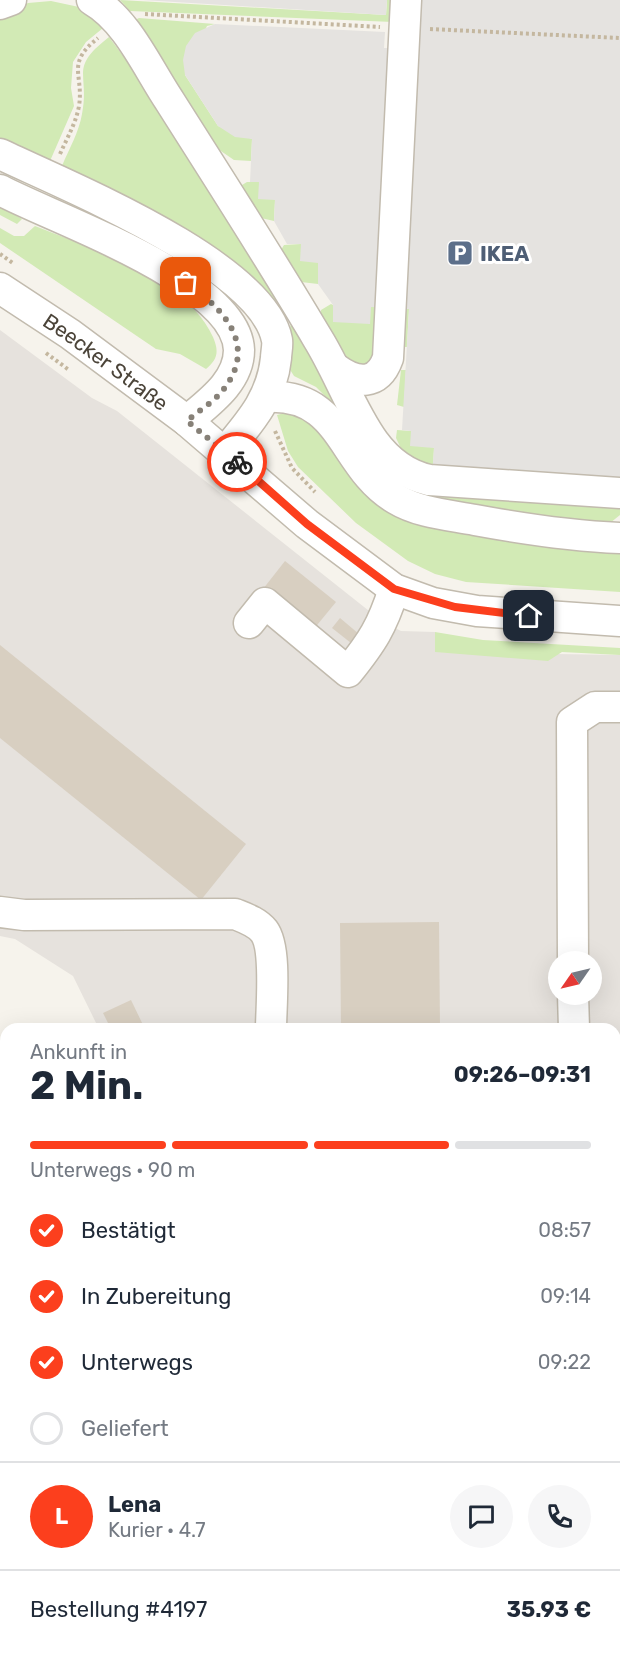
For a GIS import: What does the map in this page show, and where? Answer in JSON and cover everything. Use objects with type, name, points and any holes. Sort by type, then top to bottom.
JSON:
[{"type":"street","points":[[0,4],[11,0]]},
{"type":"street","points":[[92,0],[105,7],[132,43],[336,369],[346,395],[375,444],[403,471],[429,480],[620,493]]},
{"type":"street","points":[[336,369],[349,378],[366,381],[379,375],[387,358],[406,0]]},
{"type":"street","points":[[0,154],[170,236],[207,258],[245,292],[267,318],[277,340],[268,410]]},
{"type":"street","points":[[0,190],[148,259],[198,291],[228,319],[239,350],[231,375],[223,390],[187,421]]},
{"type":"street","name":"Beecker Straße","points":[[0,288],[70,334],[187,421],[307,524],[394,589],[433,603],[477,611],[620,621]]},
{"type":"street","points":[[225,452],[259,411],[302,399],[321,410],[375,484],[397,499],[423,510],[552,534],[620,537]]},
{"type":"street","points":[[249,623],[265,603],[348,672],[375,638],[394,589]]},
{"type":"street","points":[[573,951],[572,722],[595,707],[620,707]]},
{"type":"street","points":[[0,912],[24,915],[235,914],[253,922],[265,932],[271,952],[271,1023]]},
{"type":"street","points":[[573,1005],[574,1023]]},
{"type":"path","points":[[56,163],[74,123],[79,103],[78,60],[88,46],[106,32]]},
{"type":"path","points":[[268,410],[292,468],[321,497]]},
{"type":"shaded area","points":[[143,0],[387,0],[386,15]]},
{"type":"shaded area","name":"IKEA","points":[[393,0],[620,0],[620,502],[431,490],[434,448],[410,446],[411,431],[402,430],[409,309],[371,307],[370,324],[333,322],[333,305],[318,284],[318,263],[300,261],[301,244],[287,244],[274,221],[275,200],[258,199],[259,182],[250,182],[252,139],[235,137],[218,126],[185,75],[183,60],[186,46],[195,33],[215,24],[385,32],[384,48],[389,48]]},
{"type":"shaded area","points":[[0,330],[92,398],[117,411],[383,622],[401,631],[435,632],[435,652],[620,655],[620,1023],[96,1023],[73,976],[15,939],[0,936]]},
{"type":"green space","points":[[120,0],[386,15],[387,0],[393,0],[393,22],[130,11]]},
{"type":"green space","points":[[51,1],[79,7],[103,28],[86,42],[73,62],[71,88],[74,106],[50,161],[4,143],[0,139],[0,18],[28,3]]},
{"type":"green space","points":[[139,18],[215,24],[207,26],[185,75],[218,126],[252,139],[251,161],[234,160],[215,147],[135,20]]},
{"type":"green space","points":[[109,37],[138,76],[278,300],[273,304],[62,166],[81,121],[85,64],[96,48]]},
{"type":"green space","points":[[247,182],[259,182],[275,200],[274,221],[261,218],[242,189],[242,185]]},
{"type":"green space","points":[[0,206],[22,219],[17,224],[0,215]]},
{"type":"green space","points":[[35,226],[109,255],[160,282],[182,298],[200,316],[213,337],[217,351],[213,362],[206,369],[180,354],[156,349],[0,243],[0,228],[14,236],[24,236]]},
{"type":"green space","points":[[301,244],[318,262],[318,284],[301,282],[281,250],[284,245]]},
{"type":"green space","points":[[331,304],[370,324],[370,307],[375,307],[375,355],[367,366],[350,362],[321,317],[321,310]]},
{"type":"green space","points":[[404,309],[409,309],[407,347],[403,347]]},
{"type":"green space","points":[[292,322],[379,461],[620,502],[620,515],[610,523],[570,527],[407,494],[366,456],[332,403],[316,387],[294,376],[289,368],[293,343],[290,327]]},
{"type":"green space","points":[[401,370],[406,370],[404,407],[397,405]]},
{"type":"green space","points":[[292,411],[304,415],[371,490],[620,550],[620,592],[466,582],[435,574],[408,561],[356,523],[298,467],[288,451],[277,415]]},
{"type":"green space","points":[[397,430],[411,431],[434,448],[433,469],[404,455],[396,438]]},
{"type":"green space","points":[[435,632],[483,640],[620,648],[620,655],[562,652],[548,661],[435,652]]},
{"type":"building","points":[[285,561],[336,602],[313,630],[263,589]]},
{"type":"building","points":[[340,618],[359,634],[351,643],[332,628]]},
{"type":"building","points":[[0,645],[246,844],[201,900],[0,738]]},
{"type":"building","points":[[439,922],[440,1023],[341,1023],[340,923]]},
{"type":"building","points":[[131,1000],[142,1023],[108,1023],[103,1013]]},
{"type":"way so far","points":[[186,283],[218,307],[228,319],[239,350],[231,375],[223,390],[187,421],[237,462]]},
{"type":"place","name":"IKEA","points":[[460,253]]},
{"type":"route","points":[[237,462],[307,524],[394,589],[433,603],[477,611],[529,616]]}]
